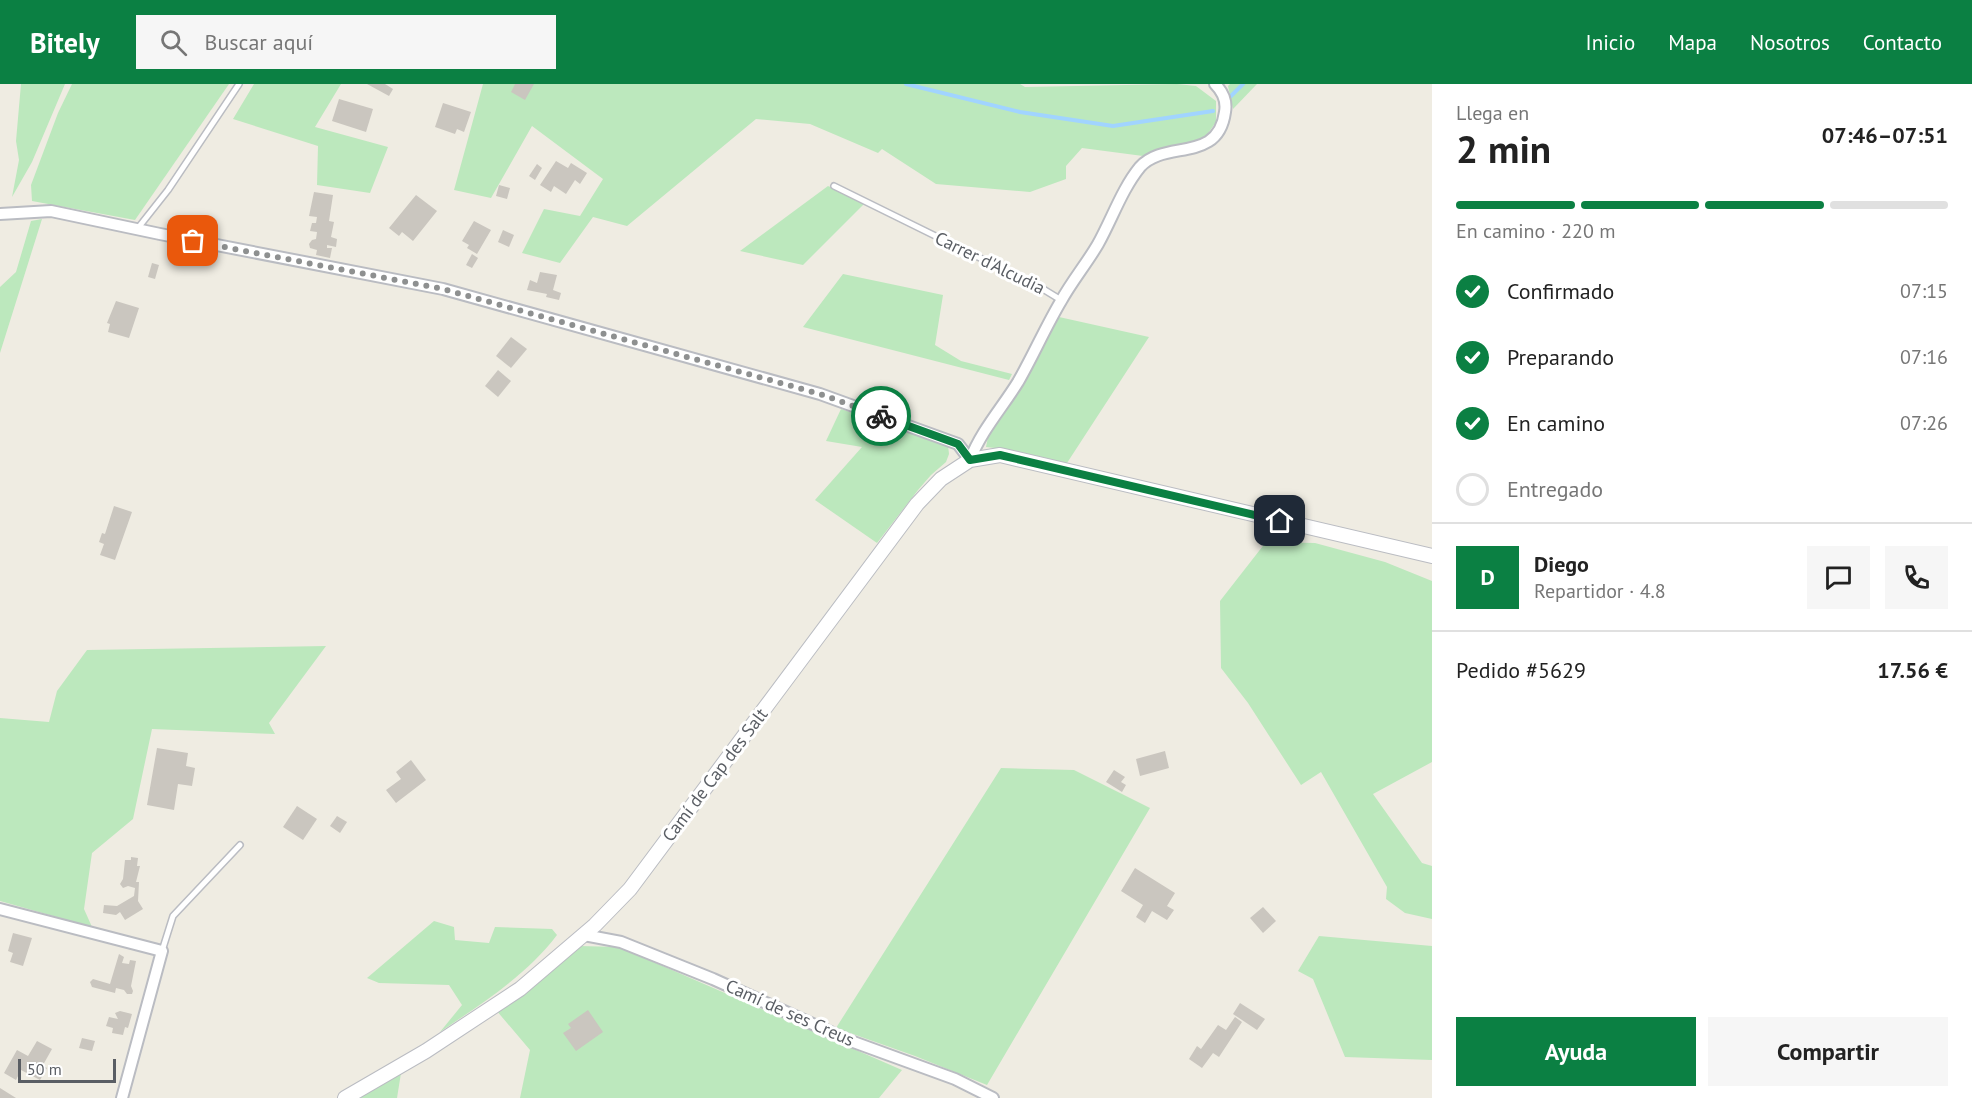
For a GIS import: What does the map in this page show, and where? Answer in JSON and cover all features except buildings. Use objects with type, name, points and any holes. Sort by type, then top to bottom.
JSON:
[{"type":"street","points":[[1061,300],[1098,244],[1127,188],[1141,167],[1154,156],[1198,148],[1210,141],[1224,124],[1226,105],[1222,91],[1215,84]]},
{"type":"street","points":[[0,214],[51,211],[137,230],[443,289],[820,394],[958,444],[970,460],[1000,455],[1432,556]]},
{"type":"street","name":"Carrer d'Alcudia","points":[[1017,383],[1061,300]]},
{"type":"street","name":"Camí de Cap des Salt","points":[[345,1098],[426,1051],[520,989],[584,935],[630,889],[917,504],[941,480],[970,460],[976,445],[1017,383]]},
{"type":"street","points":[[0,909],[162,951],[122,1098]]},
{"type":"street","name":"Camí de ses Creus","points":[[584,935],[621,942],[642,950],[713,979],[848,1040],[955,1079],[993,1098]]},
{"type":"lane","points":[[137,230],[168,190],[239,84]]},
{"type":"lane","name":"Carrer d'Alcudia","points":[[834,186],[1042,288],[1061,300]]},
{"type":"lane","points":[[162,951],[173,916],[240,845]]},
{"type":"green space","points":[[21,84],[65,84],[32,162],[12,197],[19,160],[16,141]]},
{"type":"green space","points":[[72,84],[229,84],[135,220],[32,201],[31,185],[58,113]]},
{"type":"green space","points":[[254,84],[341,84],[315,127],[388,147],[370,193],[317,185],[318,146],[233,119]]},
{"type":"green space","points":[[483,84],[1020,84],[1025,87],[1177,84],[1196,86],[1216,101],[1216,122],[1204,139],[1143,156],[1082,148],[1066,166],[1066,179],[1030,192],[936,184],[882,149],[878,153],[810,124],[756,119],[627,226],[593,217],[560,263],[522,253],[544,209],[580,216],[603,179],[532,126],[491,198],[454,190]]},
{"type":"green space","points":[[1230,84],[1257,84],[1233,109],[1228,86]]},
{"type":"green space","points":[[828,186],[864,204],[803,265],[740,251]]},
{"type":"green space","points":[[42,219],[0,353],[0,287],[16,272],[31,221]]},
{"type":"green space","points":[[843,274],[943,295],[935,345],[961,361],[1012,374],[1009,380],[803,327]]},
{"type":"green space","points":[[1059,317],[1149,337],[1067,463],[1012,450],[986,447],[989,432],[1025,377]]},
{"type":"green space","points":[[841,409],[948,445],[949,454],[946,462],[918,490],[877,543],[815,500],[862,447],[826,441]]},
{"type":"green space","points":[[1266,542],[1315,543],[1385,562],[1432,581],[1432,762],[1373,794],[1422,863],[1432,866],[1432,919],[1405,913],[1386,899],[1387,887],[1321,772],[1301,785],[1248,703],[1221,668],[1220,601]]},
{"type":"green space","points":[[326,646],[269,723],[275,734],[152,729],[133,819],[92,853],[84,909],[92,927],[0,901],[0,718],[49,722],[57,691],[87,650]]},
{"type":"green space","points":[[1001,768],[1074,770],[1150,808],[987,1085],[836,1028]]},
{"type":"green space","points":[[434,921],[454,927],[455,940],[489,943],[495,927],[552,929],[557,935],[518,976],[440,1032],[462,1005],[449,985],[379,983],[367,978]]},
{"type":"green space","points":[[1319,936],[1432,946],[1432,1060],[1345,1057],[1313,979],[1298,971]]},
{"type":"green space","points":[[579,946],[619,947],[902,1070],[879,1098],[520,1098],[530,1050],[496,1010]]},
{"type":"green space","points":[[401,1073],[397,1098],[359,1098]]},
{"type":"waterway","points":[[906,84],[1020,112],[1113,126],[1213,111]]},
{"type":"waterway","points":[[1231,96],[1243,84]]},
{"type":"way so far","points":[[193,241],[443,289],[820,394],[881,416]]},
{"type":"route","points":[[881,416],[958,444],[970,460],[1000,455],[1280,521]]}]
